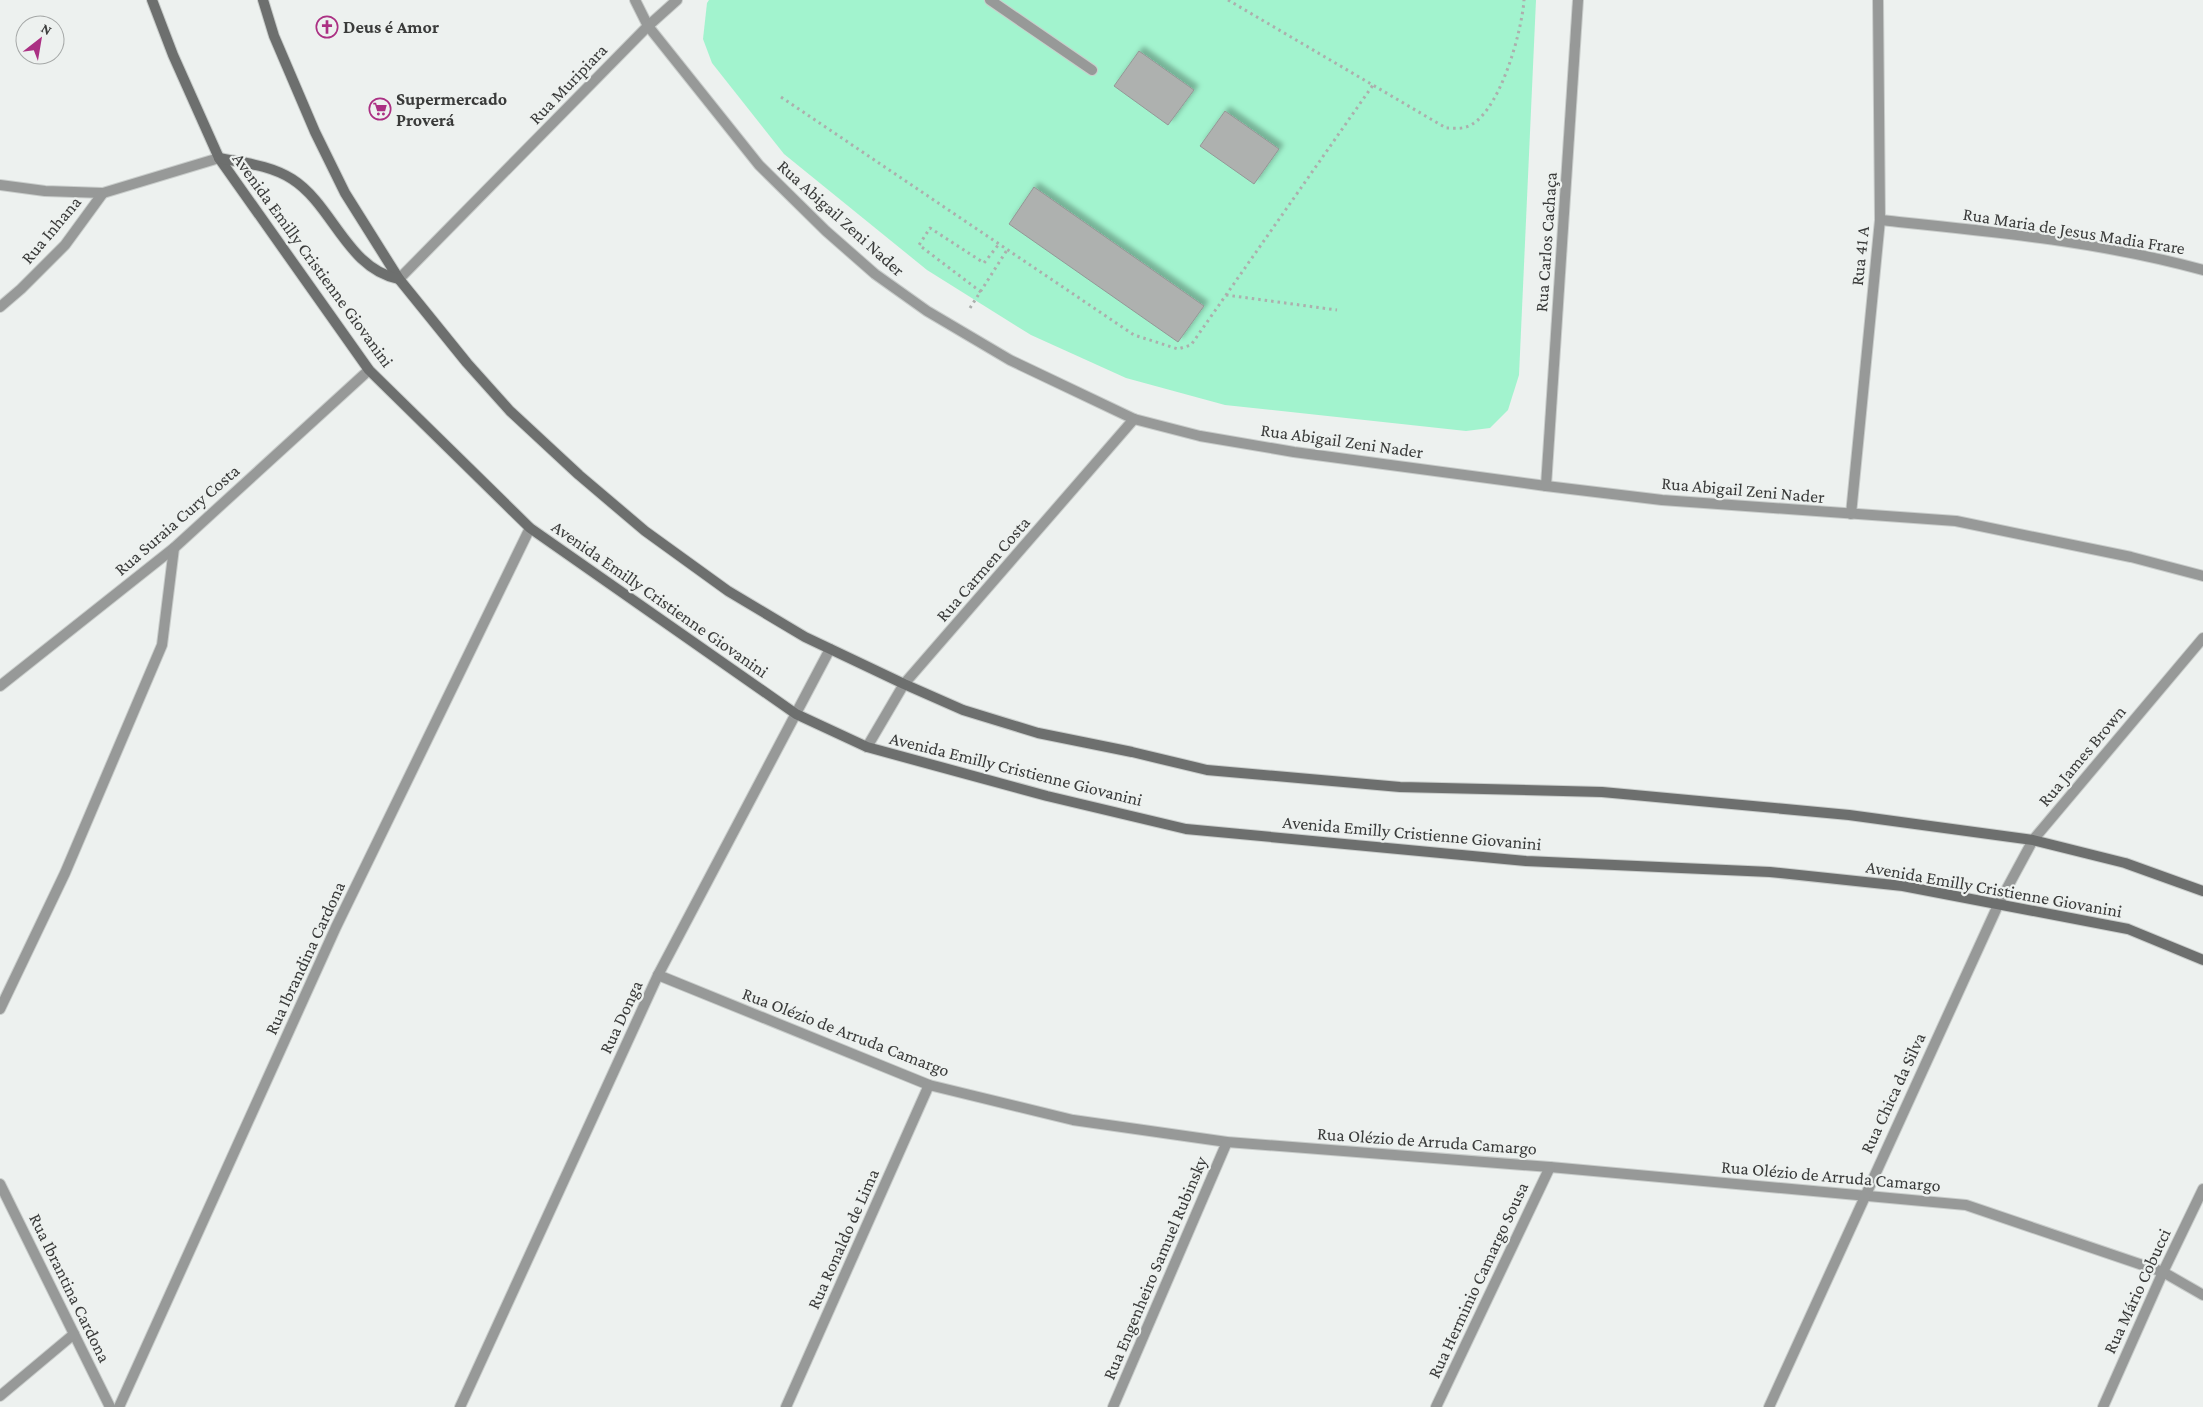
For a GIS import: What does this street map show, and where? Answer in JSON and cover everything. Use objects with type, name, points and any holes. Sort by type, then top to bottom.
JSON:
[{"type":"main road","name":"Avenida Emilly Cristienne Giovanini","points":[[152,0],[172,55],[218,158],[369,370],[530,528],[796,714],[867,747],[1047,796],[1186,829],[1526,861],[1770,872],[1903,886],[2128,929],[2203,960]]},
{"type":"main road","points":[[263,0],[274,36],[315,132],[345,193],[399,279],[467,363],[510,411],[579,475],[645,531],[728,591],[805,637],[904,684],[963,710],[1038,734],[1132,752],[1207,770],[1400,786],[1602,792],[1849,815],[2033,840],[2125,863],[2203,891]]},
{"type":"main road","points":[[218,158],[262,166],[294,180],[311,195],[331,223],[361,258],[376,271],[387,277],[399,279]]},
{"type":"street","name":"Rua Abigail Zeni Nader","points":[[635,0],[648,26],[759,165],[826,231],[875,274],[957,330],[1010,360],[1134,419],[1200,436],[1294,452],[1546,486],[1662,500],[1956,522],[2131,556],[2203,576]]},
{"type":"street","name":"Rua Muripiara","points":[[399,279],[648,26],[677,0]]},
{"type":"street","points":[[990,0],[1092,70]]},
{"type":"street","name":"Rua Carlos Cachaça","points":[[1546,486],[1578,0]]},
{"type":"street","name":"Rua 41 A","points":[[1851,514],[1880,220],[1878,0]]},
{"type":"street","points":[[0,186],[45,191],[103,193],[218,158]]},
{"type":"street","name":"Rua Inhana","points":[[0,307],[65,245],[103,193]]},
{"type":"street","name":"Rua Maria de Jesus Madia Frare","points":[[1880,220],[2017,234],[2168,260],[2203,270]]},
{"type":"street","name":"Rua Suraia Cury Costa","points":[[0,686],[174,548],[369,370]]},
{"type":"street","name":"Rua Carmen Costa","points":[[867,747],[904,684],[1134,419]]},
{"type":"street","name":"Rua Ibrandina Cardona","points":[[119,1407],[336,927],[530,528]]},
{"type":"street","points":[[0,1009],[65,873],[162,645],[174,548]]},
{"type":"street","name":"Rua James Brown","points":[[1999,904],[2033,840],[2203,638]]},
{"type":"street","name":"Rua Donga","points":[[460,1407],[658,975],[830,649]]},
{"type":"street","name":"Rua Chica da Silva","points":[[1769,1407],[1999,904]]},
{"type":"street","name":"Rua Olézio de Arruda Camargo","points":[[658,975],[929,1085],[1073,1120],[1227,1142],[1550,1167],[1966,1205],[2162,1272],[2203,1295]]},
{"type":"street","name":"Rua Ronaldo de Lima","points":[[786,1407],[929,1085]]},
{"type":"street","name":"Rua Engenheiro Samuel Rubinsky","points":[[1113,1407],[1227,1142]]},
{"type":"street","name":"Rua Herminio Camargo Sousa","points":[[1436,1407],[1550,1167]]},
{"type":"street","name":"Rua Ibrantina Cardona","points":[[0,1184],[110,1407]]},
{"type":"street","name":"Rua Mário Cobucci","points":[[2103,1407],[2162,1272],[2203,1189]]},
{"type":"street","points":[[0,1396],[74,1334]]},
{"type":"path","points":[[1228,0],[1446,128],[1467,127],[1487,111],[1506,77],[1524,0]]},
{"type":"path","points":[[781,97],[1134,335],[1178,349],[1191,345],[1373,86]]},
{"type":"path","points":[[981,292],[919,245],[930,228],[984,263],[999,244]]},
{"type":"path","points":[[957,330],[1008,250]]},
{"type":"path","points":[[1226,295],[1337,310]]},
{"type":"green space","points":[[709,0],[1536,0],[1519,375],[1508,410],[1490,428],[1466,431],[1225,405],[1126,378],[1031,335],[927,270],[784,154],[712,63],[703,39],[707,3]]},
{"type":"building","points":[[1139,51],[1194,90],[1168,125],[1114,86]]},
{"type":"building","points":[[1225,111],[1279,149],[1254,184],[1200,146]]},
{"type":"building","points":[[1034,187],[1204,306],[1178,342],[1009,224]]},
{"type":"place","name":"Deus é Amor","points":[[327,27]]},
{"type":"place","name":"Supermercado Proverá","points":[[380,109]]}]
